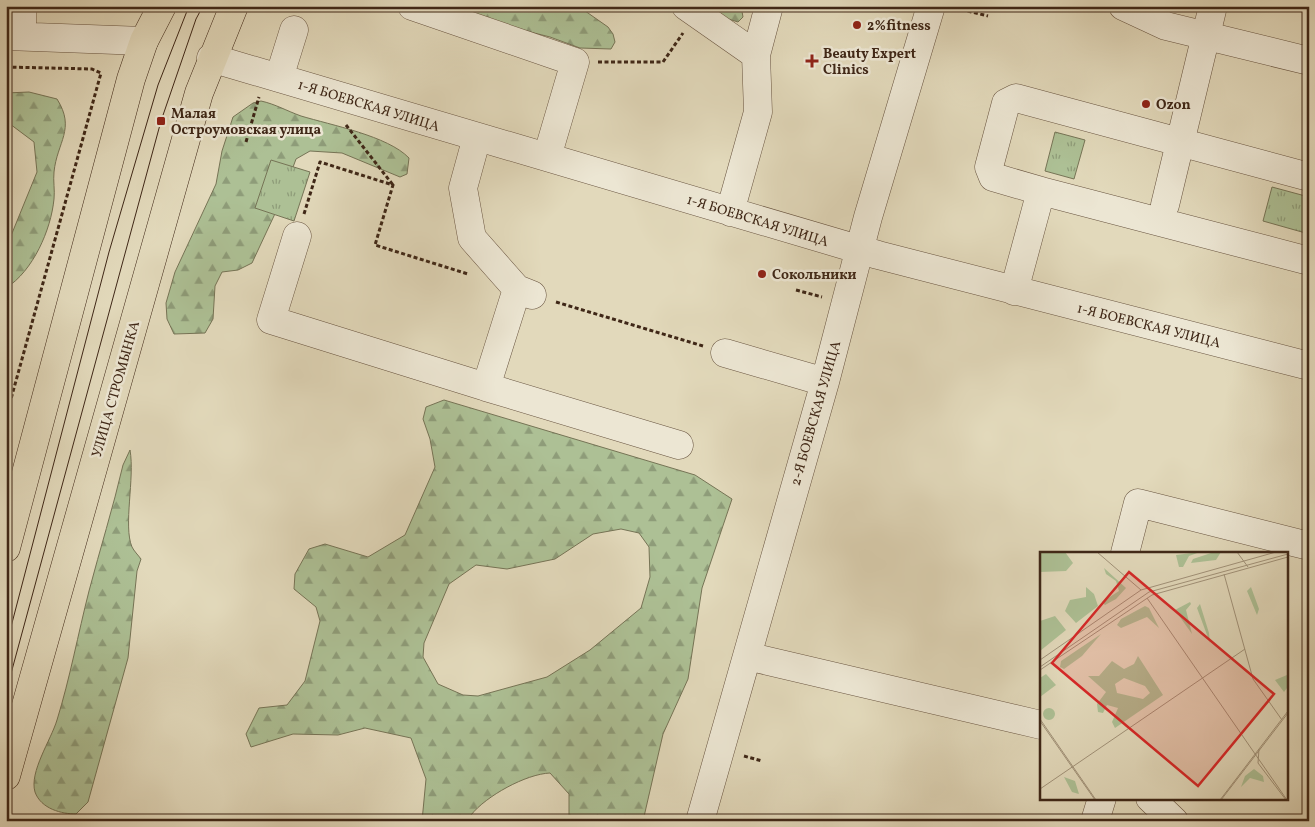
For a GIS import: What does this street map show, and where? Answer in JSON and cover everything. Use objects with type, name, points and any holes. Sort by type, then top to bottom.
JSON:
[{"type":"main road","points":[[6,548],[131,79],[144,41],[162,6]]},
{"type":"main road","name":"УЛИЦА СТРОМЫНКА","points":[[6,776],[199,93],[211,58],[234,6]]},
{"type":"street","points":[[412,6],[575,62],[547,157]]},
{"type":"street","points":[[1123,6],[1166,26],[1309,61]]},
{"type":"street","points":[[1165,206],[1213,6]]},
{"type":"street","points":[[22,7],[14,36],[144,41]]},
{"type":"street","points":[[730,212],[758,112],[756,55],[768,7]]},
{"type":"street","name":"2-Я БОЕВСКАЯ УЛИЦА","points":[[700,821],[860,250],[941,7]]},
{"type":"street","points":[[691,10],[756,55]]},
{"type":"street","points":[[279,78],[294,30]]},
{"type":"street","name":"1-Я БОЕВСКАЯ УЛИЦА","points":[[211,58],[860,250],[1309,366]]},
{"type":"street","points":[[1309,176],[1016,98],[1006,103],[989,167],[993,177],[1309,262]]},
{"type":"street","points":[[477,137],[459,187],[472,238],[524,292],[486,387]]},
{"type":"street","points":[[1014,291],[1041,191]]},
{"type":"street","points":[[297,236],[271,320],[679,445]]},
{"type":"street","points":[[725,353],[824,382]]},
{"type":"street","points":[[1125,552],[1138,503],[1309,546]]},
{"type":"street","points":[[747,656],[1040,725]]},
{"type":"street","points":[[1095,821],[1101,800]]},
{"type":"street","points":[[1152,800],[1174,821]]},
{"type":"path","points":[[22,7],[111,6]]},
{"type":"path","points":[[941,7],[988,16]]},
{"type":"path","points":[[575,62],[663,62],[691,10]]},
{"type":"path","points":[[6,67],[92,69],[101,72],[6,417]]},
{"type":"path","points":[[246,142],[257,103]]},
{"type":"path","points":[[345,124],[393,185]]},
{"type":"path","points":[[297,236],[320,162],[393,185]]},
{"type":"path","points":[[393,185],[374,245],[469,274]]},
{"type":"path","points":[[796,290],[822,298]]},
{"type":"path","points":[[524,292],[725,353]]},
{"type":"path","points":[[736,754],[762,761]]},
{"type":"green space","points":[[428,6],[578,6],[608,27],[613,34],[615,42],[611,49],[580,48],[550,37]]},
{"type":"green space","points":[[703,6],[741,6],[743,17],[738,22],[722,17]]},
{"type":"green space","points":[[29,92],[57,99],[65,119],[64,136],[56,161],[54,199],[45,236],[32,261],[16,281],[6,288],[6,248],[37,172],[34,142],[6,121],[6,93]]},
{"type":"green space","points":[[261,101],[301,116],[374,137],[387,143],[400,150],[409,158],[407,174],[400,177],[342,153],[310,151],[296,159],[280,203],[252,263],[238,270],[222,272],[215,286],[213,319],[205,333],[174,334],[167,319],[166,303],[175,272],[216,184],[222,151],[233,117],[253,103]]},
{"type":"green space","points":[[1055,132],[1085,140],[1074,179],[1045,171]]},
{"type":"green space","points":[[271,160],[310,172],[294,221],[255,208]]},
{"type":"green space","points":[[1272,187],[1309,197],[1309,234],[1263,221]]},
{"type":"green space","points":[[444,400],[695,475],[732,499],[702,588],[688,679],[663,734],[643,821],[569,821],[569,794],[550,773],[530,777],[507,787],[486,801],[471,815],[473,821],[422,821],[426,779],[411,738],[365,728],[338,735],[293,734],[251,747],[246,734],[259,708],[287,705],[305,681],[320,621],[316,607],[294,589],[295,574],[309,549],[325,544],[368,557],[405,535],[435,467],[430,439],[423,419],[426,407]],"holes":[[[621,529],[639,533],[649,547],[650,577],[641,608],[590,650],[547,677],[478,696],[463,695],[438,684],[423,657],[424,643],[449,584],[476,565],[507,569],[555,559],[593,534]]]},
{"type":"green space","points":[[130,450],[130,538],[132,547],[141,559],[137,571],[128,658],[88,802],[76,814],[65,813],[52,809],[38,798],[35,792],[35,775],[62,704],[93,575],[123,465]]},
{"type":"tram line","points":[[6,646],[109,252],[158,85],[189,6]]},
{"type":"tram line","points":[[6,692],[161,121],[196,19],[203,6]]},
{"type":"place","name":"2%fitness","points":[[857,25]]},
{"type":"place","name":"Beauty Expert Clinics","points":[[812,61]]},
{"type":"place","name":"Ozon","points":[[1146,104]]},
{"type":"place","name":"Малая Остроумовская улица","points":[[161,121]]},
{"type":"place","name":"Сокольники","points":[[762,274]]}]
